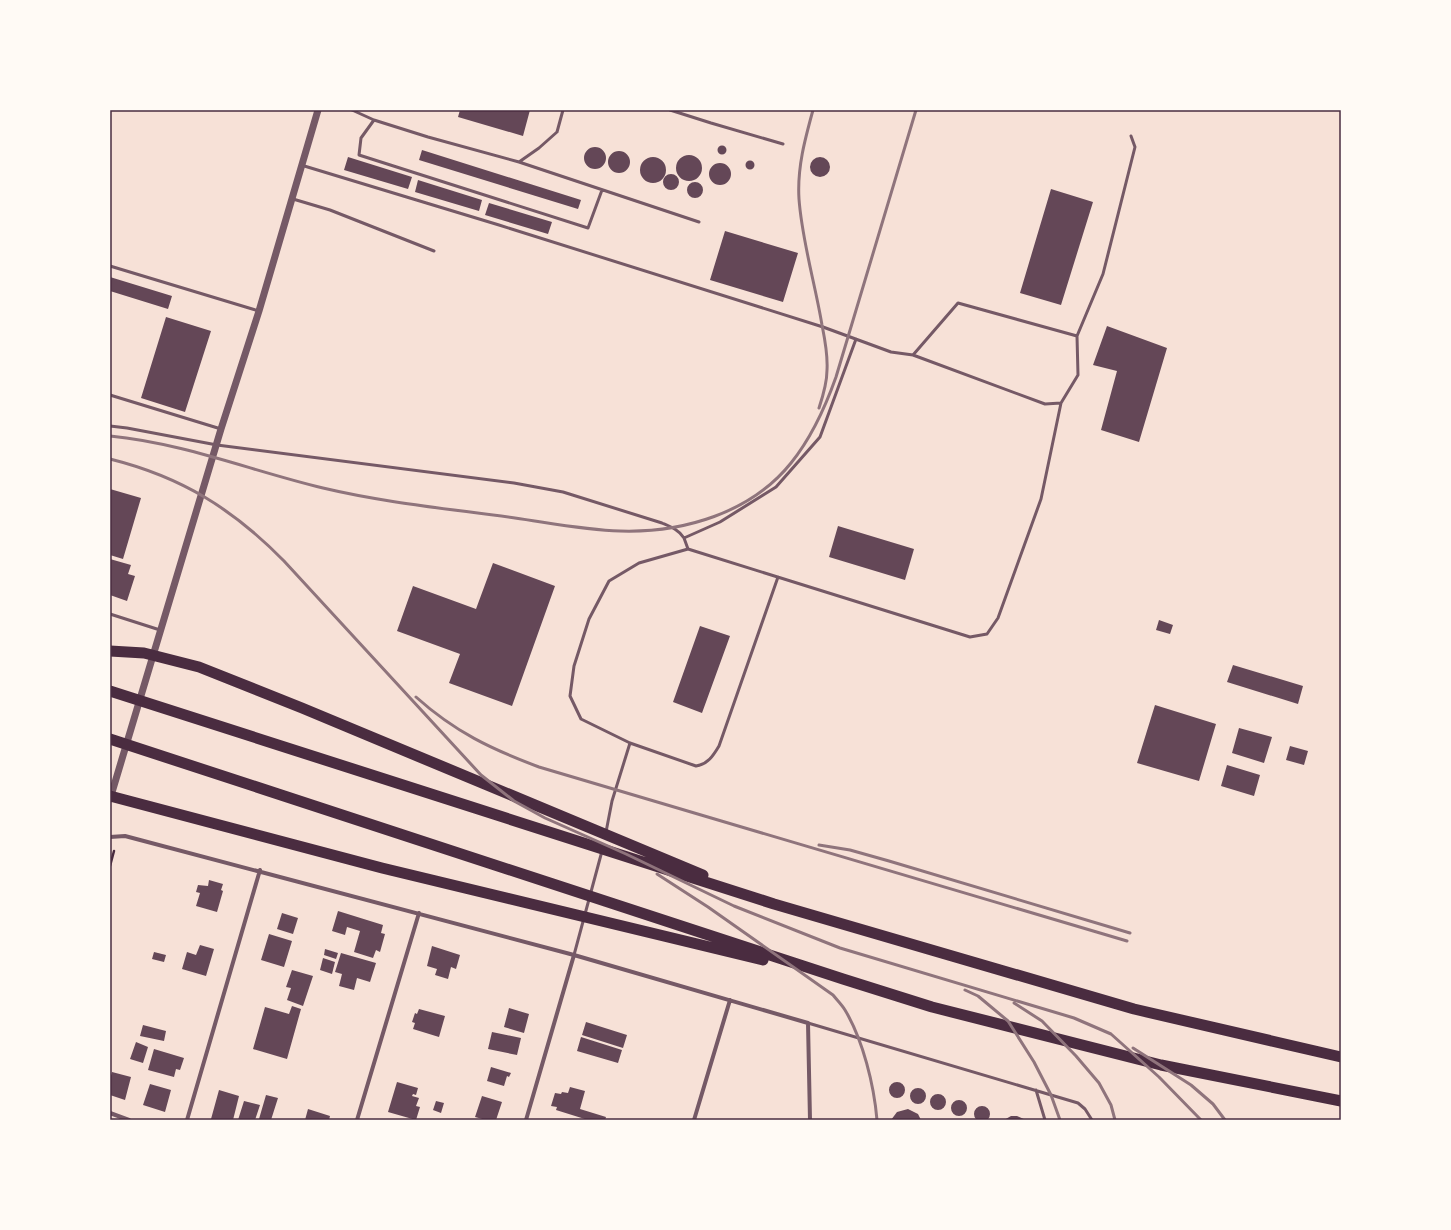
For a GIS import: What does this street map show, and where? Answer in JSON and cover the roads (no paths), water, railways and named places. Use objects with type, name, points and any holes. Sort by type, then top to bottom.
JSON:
[{"type":"highway","points":[[110,651],[144,653],[199,667],[310,711],[774,904]]},
{"type":"highway","points":[[110,691],[774,904],[1134,1009],[1341,1057]]},
{"type":"highway","points":[[110,738],[842,979],[932,1007],[1161,1065],[1341,1102]]},
{"type":"highway","points":[[110,797],[382,868],[842,979]]},
{"type":"street","points":[[110,797],[162,630],[221,430],[259,311],[318,110]]},
{"type":"street","points":[[110,837],[125,836],[260,870],[574,955],[808,1023],[810,1120]]},
{"type":"street","points":[[187,1120],[260,870]]},
{"type":"street","points":[[357,1120],[419,913]]},
{"type":"street","points":[[526,1120],[574,955]]},
{"type":"street","points":[[694,1120],[730,1000]]},
{"type":"street","points":[[110,1113],[129,1120]]},
{"type":"lane","points":[[352,110],[374,120],[428,137],[519,162],[699,222]]},
{"type":"lane","points":[[519,162],[539,148],[557,132],[564,110]]},
{"type":"lane","points":[[670,110],[711,124],[783,144]]},
{"type":"lane","points":[[374,120],[361,138],[359,155],[588,228],[602,190]]},
{"type":"lane","points":[[778,577],[719,746],[712,757],[703,765],[696,766],[630,743],[581,719],[570,696],[574,666],[589,619],[609,581],[639,563],[688,549],[778,577],[970,638],[987,634],[998,618],[1041,499],[1061,403],[1078,374],[1077,336],[1103,274],[1135,147],[1131,136]]},
{"type":"lane","points":[[302,165],[499,225],[856,339],[891,352],[914,356],[1045,404],[1061,403]]},
{"type":"lane","points":[[292,199],[330,210],[434,251]]},
{"type":"lane","points":[[110,266],[259,311]]},
{"type":"lane","points":[[914,356],[958,303],[1077,336]]},
{"type":"lane","points":[[684,538],[720,522],[776,487],[820,438],[856,339]]},
{"type":"lane","points":[[110,394],[221,430]]},
{"type":"lane","points":[[110,426],[217,445],[514,483],[563,492],[674,528],[684,538],[688,549]]},
{"type":"lane","points":[[110,614],[162,630]]},
{"type":"lane","points":[[605,837],[612,801],[630,743]]},
{"type":"lane","points":[[574,955],[604,844]]},
{"type":"lane","points":[[808,1023],[1078,1103],[1085,1108],[1092,1120]]},
{"type":"lane","points":[[1036,1090],[1045,1120]]},
{"type":"railway","points":[[813,110],[802,154],[799,176],[799,199],[803,230],[827,353],[826,380],[819,408]]},
{"type":"railway","points":[[110,436],[191,451],[296,481],[347,493],[395,502],[581,528],[644,531],[691,524],[714,516],[736,507],[756,495],[775,480],[799,453],[817,422],[836,377],[916,110]]},
{"type":"railway","points":[[110,459],[136,466],[183,485],[226,511],[265,542],[481,775],[514,801],[545,818],[626,854],[734,906],[840,948],[1074,1018],[1111,1034],[1159,1077],[1201,1120]]},
{"type":"railway","points":[[416,697],[459,730],[489,746],[539,767],[1127,941]]},
{"type":"railway","points":[[819,845],[850,850],[889,861],[1130,933]]},
{"type":"railway","points":[[657,874],[708,907],[833,995],[845,1010],[857,1035],[867,1063],[876,1106],[877,1120]]},
{"type":"railway","points":[[965,990],[978,996],[1008,1021],[1034,1062],[1051,1095],[1060,1120]]},
{"type":"railway","points":[[1014,1003],[1042,1021],[1076,1056],[1099,1083],[1111,1105],[1115,1120]]},
{"type":"railway","points":[[1133,1048],[1191,1085],[1213,1104],[1225,1120]]}]
